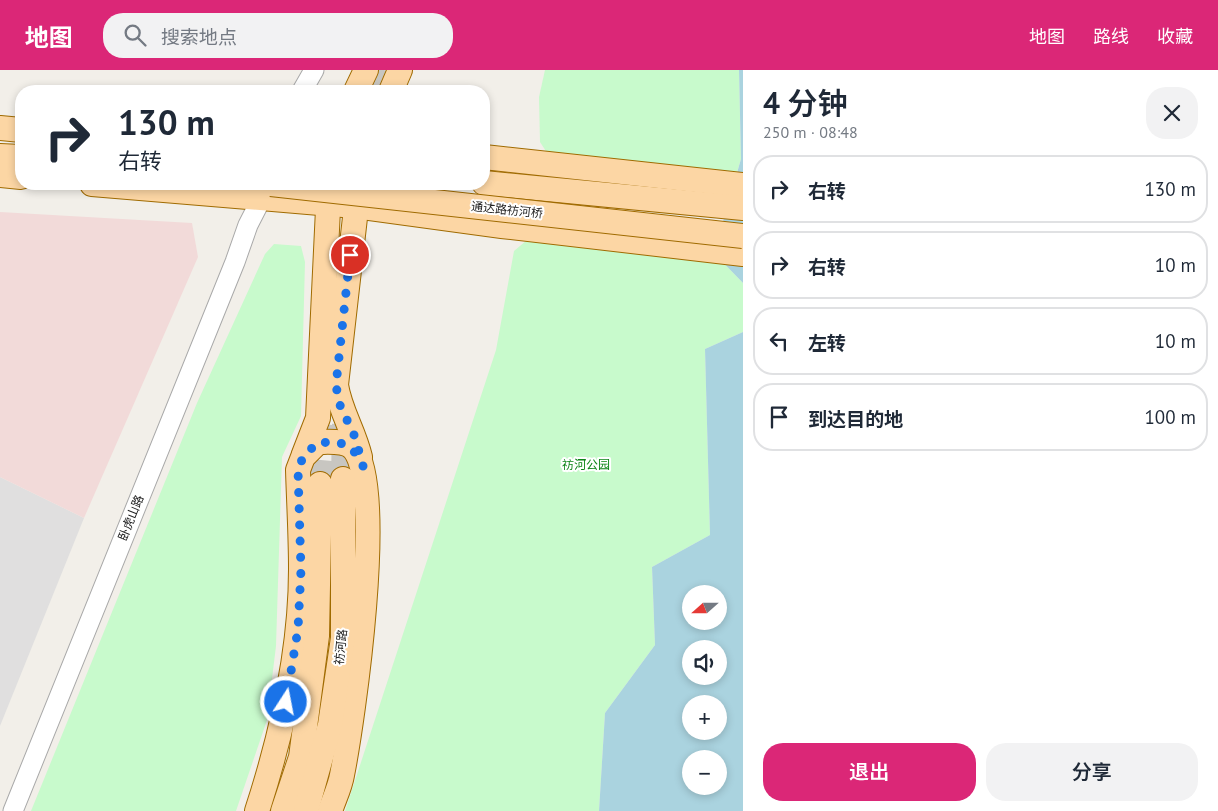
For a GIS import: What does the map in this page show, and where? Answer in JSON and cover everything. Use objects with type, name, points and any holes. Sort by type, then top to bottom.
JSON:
[{"type":"main road","points":[[359,85],[366,70]]},
{"type":"main road","points":[[394,85],[400,70]]},
{"type":"main road","points":[[0,111],[15,112]]},
{"type":"main road","points":[[0,128],[15,129]]},
{"type":"main road","points":[[0,156],[15,157]]},
{"type":"main road","points":[[490,158],[743,185]]},
{"type":"main road","points":[[0,176],[15,177]]},
{"type":"main road","name":"通达路祊河桥","points":[[490,184],[743,208]]},
{"type":"main road","name":"通达路祊河桥","points":[[271,190],[743,236]]},
{"type":"main road","points":[[274,190],[358,195],[502,226],[743,254]]},
{"type":"main road","points":[[257,811],[275,754],[298,629],[301,570],[298,470],[318,418],[328,194]]},
{"type":"main road","points":[[330,811],[342,777],[363,634],[367,552],[367,487],[355,437],[339,403],[336,385],[358,195]]},
{"type":"main road","points":[[303,457],[318,442],[347,443],[354,450],[363,466]]},
{"type":"main road","name":"祊河路","points":[[283,811],[301,757],[317,636],[332,482],[343,638],[330,725],[306,811]]},
{"type":"street","points":[[294,85],[302,70]]},
{"type":"street","points":[[305,85],[314,70]]},
{"type":"street","name":"卧虎山路","points":[[12,811],[232,271],[261,190]]},
{"type":"shaded area","points":[[0,212],[192,223],[198,257],[84,518],[0,477]]},
{"type":"shaded area","points":[[0,477],[84,518],[0,726]]},
{"type":"green space","points":[[545,70],[739,70],[741,159],[735,179],[555,165],[540,142],[539,97]]},
{"type":"green space","name":"祊河公园","points":[[533,235],[714,253],[743,283],[743,332],[705,349],[710,535],[652,567],[655,645],[605,713],[599,811],[345,811],[496,350],[514,251]]},
{"type":"green space","points":[[274,244],[301,246],[305,262],[301,416],[282,457],[276,646],[267,720],[236,811],[31,811],[197,403],[265,254]]},
{"type":"water","points":[[739,70],[743,70],[743,283],[714,253],[741,159]]},
{"type":"water","points":[[743,332],[743,811],[599,811],[605,713],[655,645],[652,567],[710,535],[705,349]]},
{"type":"tunnel","points":[[379,85],[384,70]]},
{"type":"tunnel","points":[[320,484],[326,421]]},
{"type":"tunnel","points":[[343,479],[344,424]]},
{"type":"route","points":[[286,702],[298,629],[301,570],[298,470],[303,457],[318,442],[347,443],[354,450],[363,466],[355,437],[339,403],[336,385],[350,255]]}]
